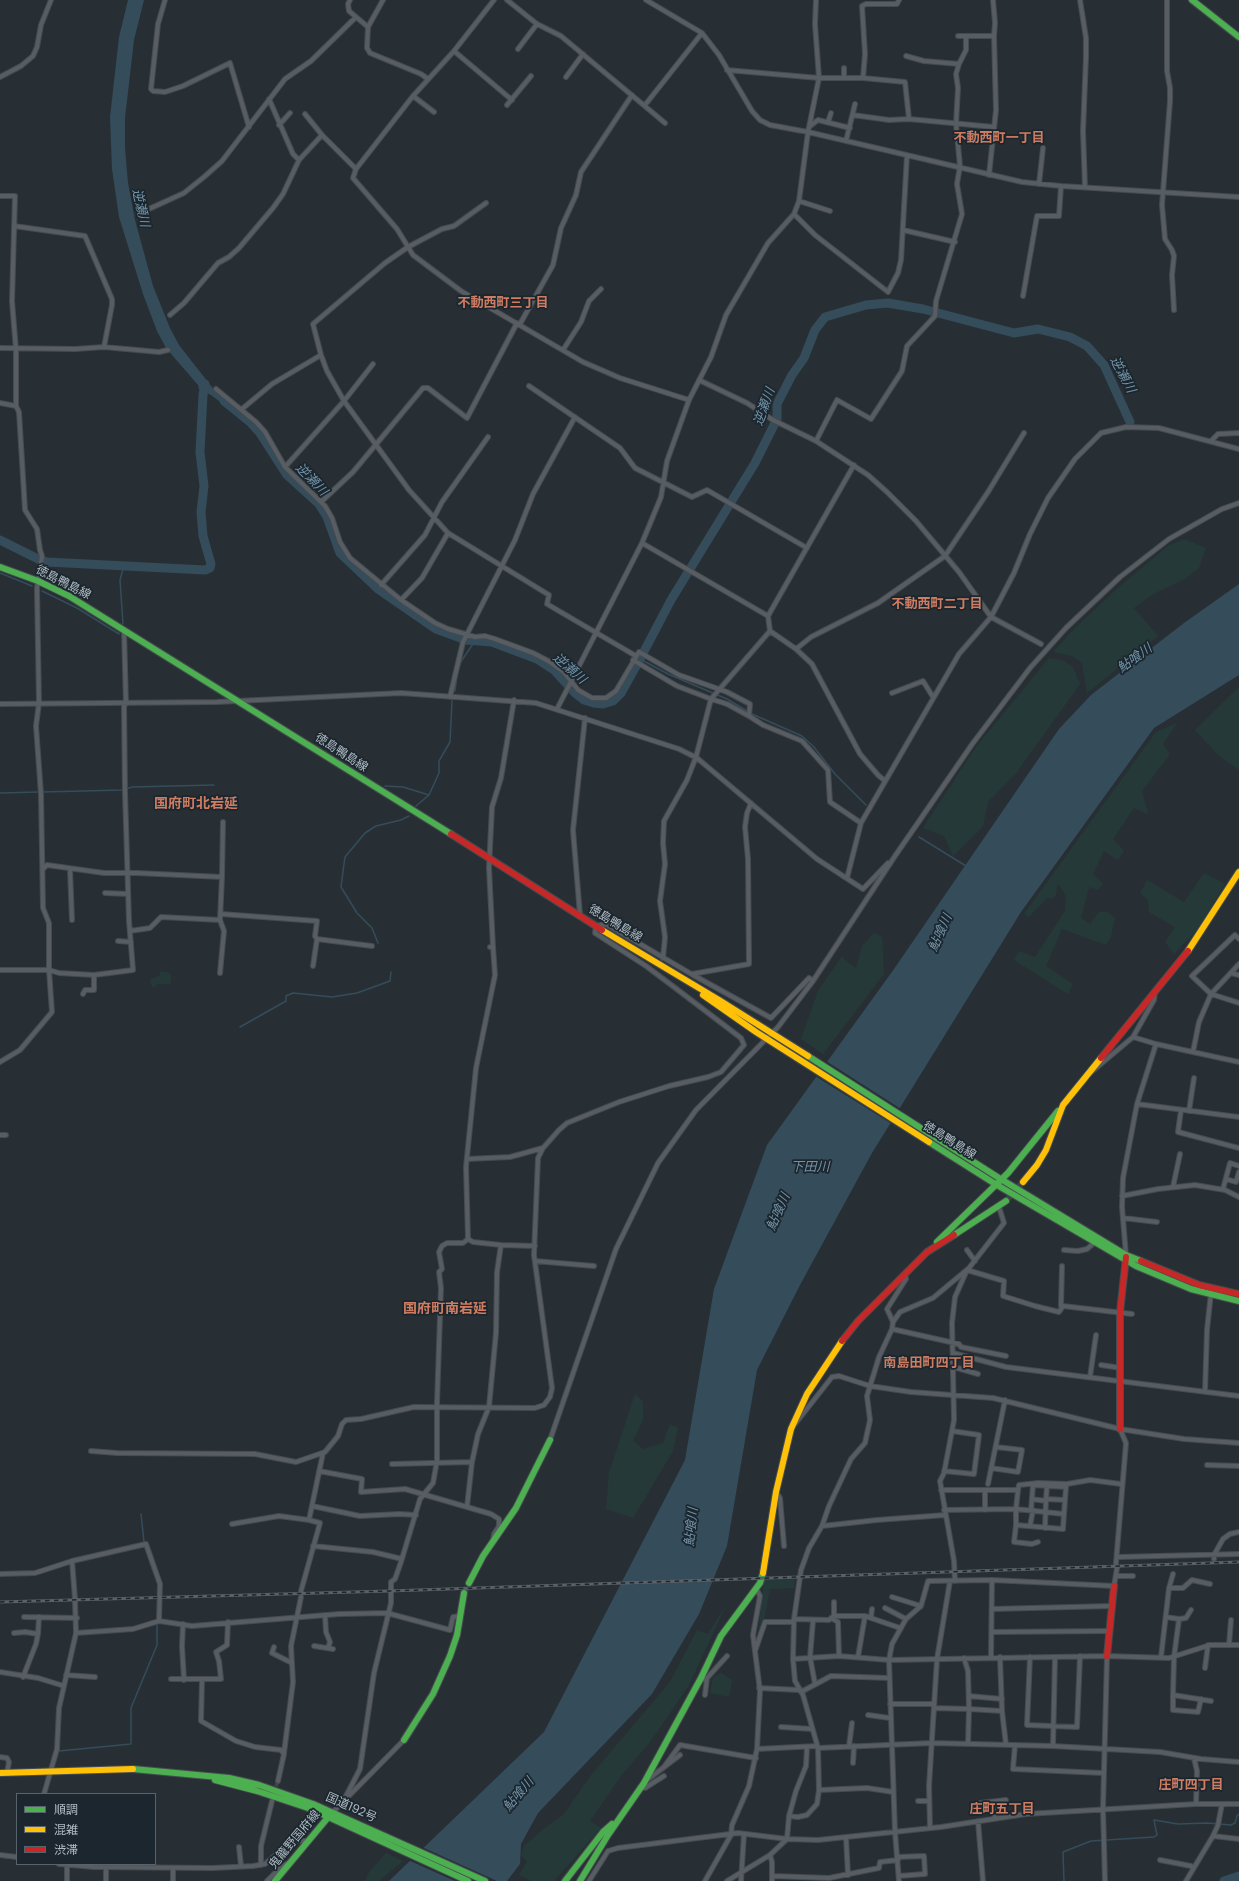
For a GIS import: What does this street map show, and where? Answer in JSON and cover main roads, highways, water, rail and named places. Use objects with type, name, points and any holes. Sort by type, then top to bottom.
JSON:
[{"type":"main road","points":[[1192,0],[1239,37]]},
{"type":"main road","name":"徳島鴨島線","points":[[0,567],[38,581],[69,596],[664,967],[732,1016],[771,1038],[1126,1254],[1138,1261],[1212,1288],[1239,1294]]},
{"type":"main road","points":[[580,1881],[618,1819],[642,1785],[704,1679],[720,1636],[760,1583],[765,1566],[776,1492],[791,1430],[807,1394],[842,1339],[905,1273],[1001,1179],[1188,951],[1239,872]]},
{"type":"main road","name":"徳島鴨島線","points":[[771,1038],[995,1184],[1125,1262],[1191,1289],[1210,1295],[1239,1301]]},
{"type":"main road","points":[[1023,1182],[1037,1165],[1046,1150],[1063,1105]]},
{"type":"main road","points":[[927,1252],[999,1207],[1006,1201]]},
{"type":"main road","points":[[1120,1429],[1120,1312],[1126,1254]]},
{"type":"main road","points":[[469,1583],[493,1540],[516,1508],[550,1440]]},
{"type":"main road","points":[[1107,1656],[1114,1586]]},
{"type":"main road","points":[[404,1740],[433,1694],[450,1656],[456,1635],[464,1593]]},
{"type":"main road","name":"国道192号","points":[[0,1773],[144,1769],[169,1770],[201,1776],[284,1799],[330,1815],[485,1881]]},
{"type":"main road","name":"鬼籠野国府線","points":[[275,1881],[295,1859],[330,1815]]},
{"type":"main road","name":"国道192号","points":[[338,1818],[468,1881]]},
{"type":"main road","points":[[564,1881],[603,1832],[618,1819]]},
{"type":"water","points":[[128,0],[144,0],[134,40],[125,118],[125,148],[128,183],[135,220],[153,286],[170,328],[179,345],[215,391],[247,422],[211,395],[199,389],[198,385],[166,348],[157,331],[143,294],[119,217],[112,169],[110,117],[119,37]]},
{"type":"water","name":"下田川","points":[[1239,584],[1239,675],[1154,728],[1021,912],[872,1153],[800,1285],[757,1370],[727,1546],[699,1614],[652,1694],[538,1813],[521,1844],[520,1864],[507,1881],[389,1881],[544,1732],[685,1460],[714,1289],[767,1145],[894,969],[1059,729],[1091,695],[1184,623]]},
{"type":"waterway","name":"逆瀬川","points":[[224,401],[250,422],[260,433],[287,475],[319,504],[327,517],[340,553],[378,589],[436,629],[466,640],[492,642],[537,659],[554,670],[575,693],[584,700],[603,704],[613,701],[621,693],[671,600],[755,463],[777,419],[777,404],[792,375],[804,358],[815,330],[825,317],[866,305],[888,303],[923,309],[1014,333],[1038,329],[1070,337],[1087,346],[1104,365],[1130,422]]},
{"type":"waterway","points":[[0,540],[47,562],[205,570],[210,568],[211,564],[203,536],[201,512],[204,486],[200,452],[205,384]]},
{"type":"waterway","points":[[123,624],[120,580],[123,569],[127,565]]},
{"type":"waterway","points":[[0,573],[32,586]]},
{"type":"waterway","points":[[42,591],[77,608],[119,633]]},
{"type":"waterway","points":[[458,669],[462,660],[475,641]]},
{"type":"waterway","points":[[640,659],[668,674],[727,699],[752,714],[802,736],[814,747],[835,774],[866,805]]},
{"type":"waterway","points":[[455,691],[457,675]]},
{"type":"waterway","points":[[416,806],[429,795],[439,773],[439,761],[450,742],[452,700]]},
{"type":"waterway","points":[[42,792],[123,790],[132,787],[214,785]]},
{"type":"waterway","points":[[385,786],[403,787],[429,795]]},
{"type":"waterway","points":[[0,793],[38,792]]},
{"type":"waterway","points":[[378,943],[372,928],[357,913],[341,887],[345,857],[365,833],[376,826],[401,820],[409,816]]},
{"type":"waterway","points":[[919,837],[966,866]]},
{"type":"waterway","points":[[240,1027],[286,1001],[286,996],[293,993],[332,997],[357,993],[390,981],[391,972]]},
{"type":"waterway","points":[[141,1514],[144,1542]]},
{"type":"waterway","points":[[145,1548],[154,1573]]},
{"type":"waterway","points":[[59,1751],[131,1744],[131,1708],[157,1645],[157,1622]]},
{"type":"waterway","points":[[1064,1881],[1063,1852],[1091,1841],[1154,1837],[1157,1835],[1154,1820],[1178,1824],[1207,1823],[1231,1825],[1235,1823],[1239,1814]]},
{"type":"waterway","points":[[0,1857],[16,1859]]},
{"type":"waterway","points":[[1224,1881],[1239,1876]]},
{"type":"tunnel","points":[[1006,1201],[1023,1182]]},
{"type":"tunnel","points":[[464,1593],[469,1583]]},
{"type":"tunnel","points":[[274,1792],[278,1781]]},
{"type":"railway","points":[[0,1602],[389,1591],[1239,1562]]},
{"type":"district","name":"不動西町一丁目","points":[[999,139]]},
{"type":"district","name":"不動西町三丁目","points":[[503,304]]},
{"type":"district","name":"不動西町二丁目","points":[[937,605]]},
{"type":"district","name":"国府町北岩延","points":[[196,804]]},
{"type":"district","name":"国府町南岩延","points":[[445,1309]]},
{"type":"district","name":"南島田町四丁目","points":[[929,1364]]},
{"type":"district","name":"庄町四丁目","points":[[1191,1786]]},
{"type":"district","name":"庄町五丁目","points":[[1002,1810]]},
{"type":"water label","name":"鮎喰川","points":[[1135,659]]},
{"type":"water label","name":"鮎喰川","points":[[941,933]]},
{"type":"water label","name":"鮎喰川","points":[[779,1212]]},
{"type":"water label","name":"鮎喰川","points":[[692,1527]]},
{"type":"water label","name":"鮎喰川","points":[[519,1795]]}]
